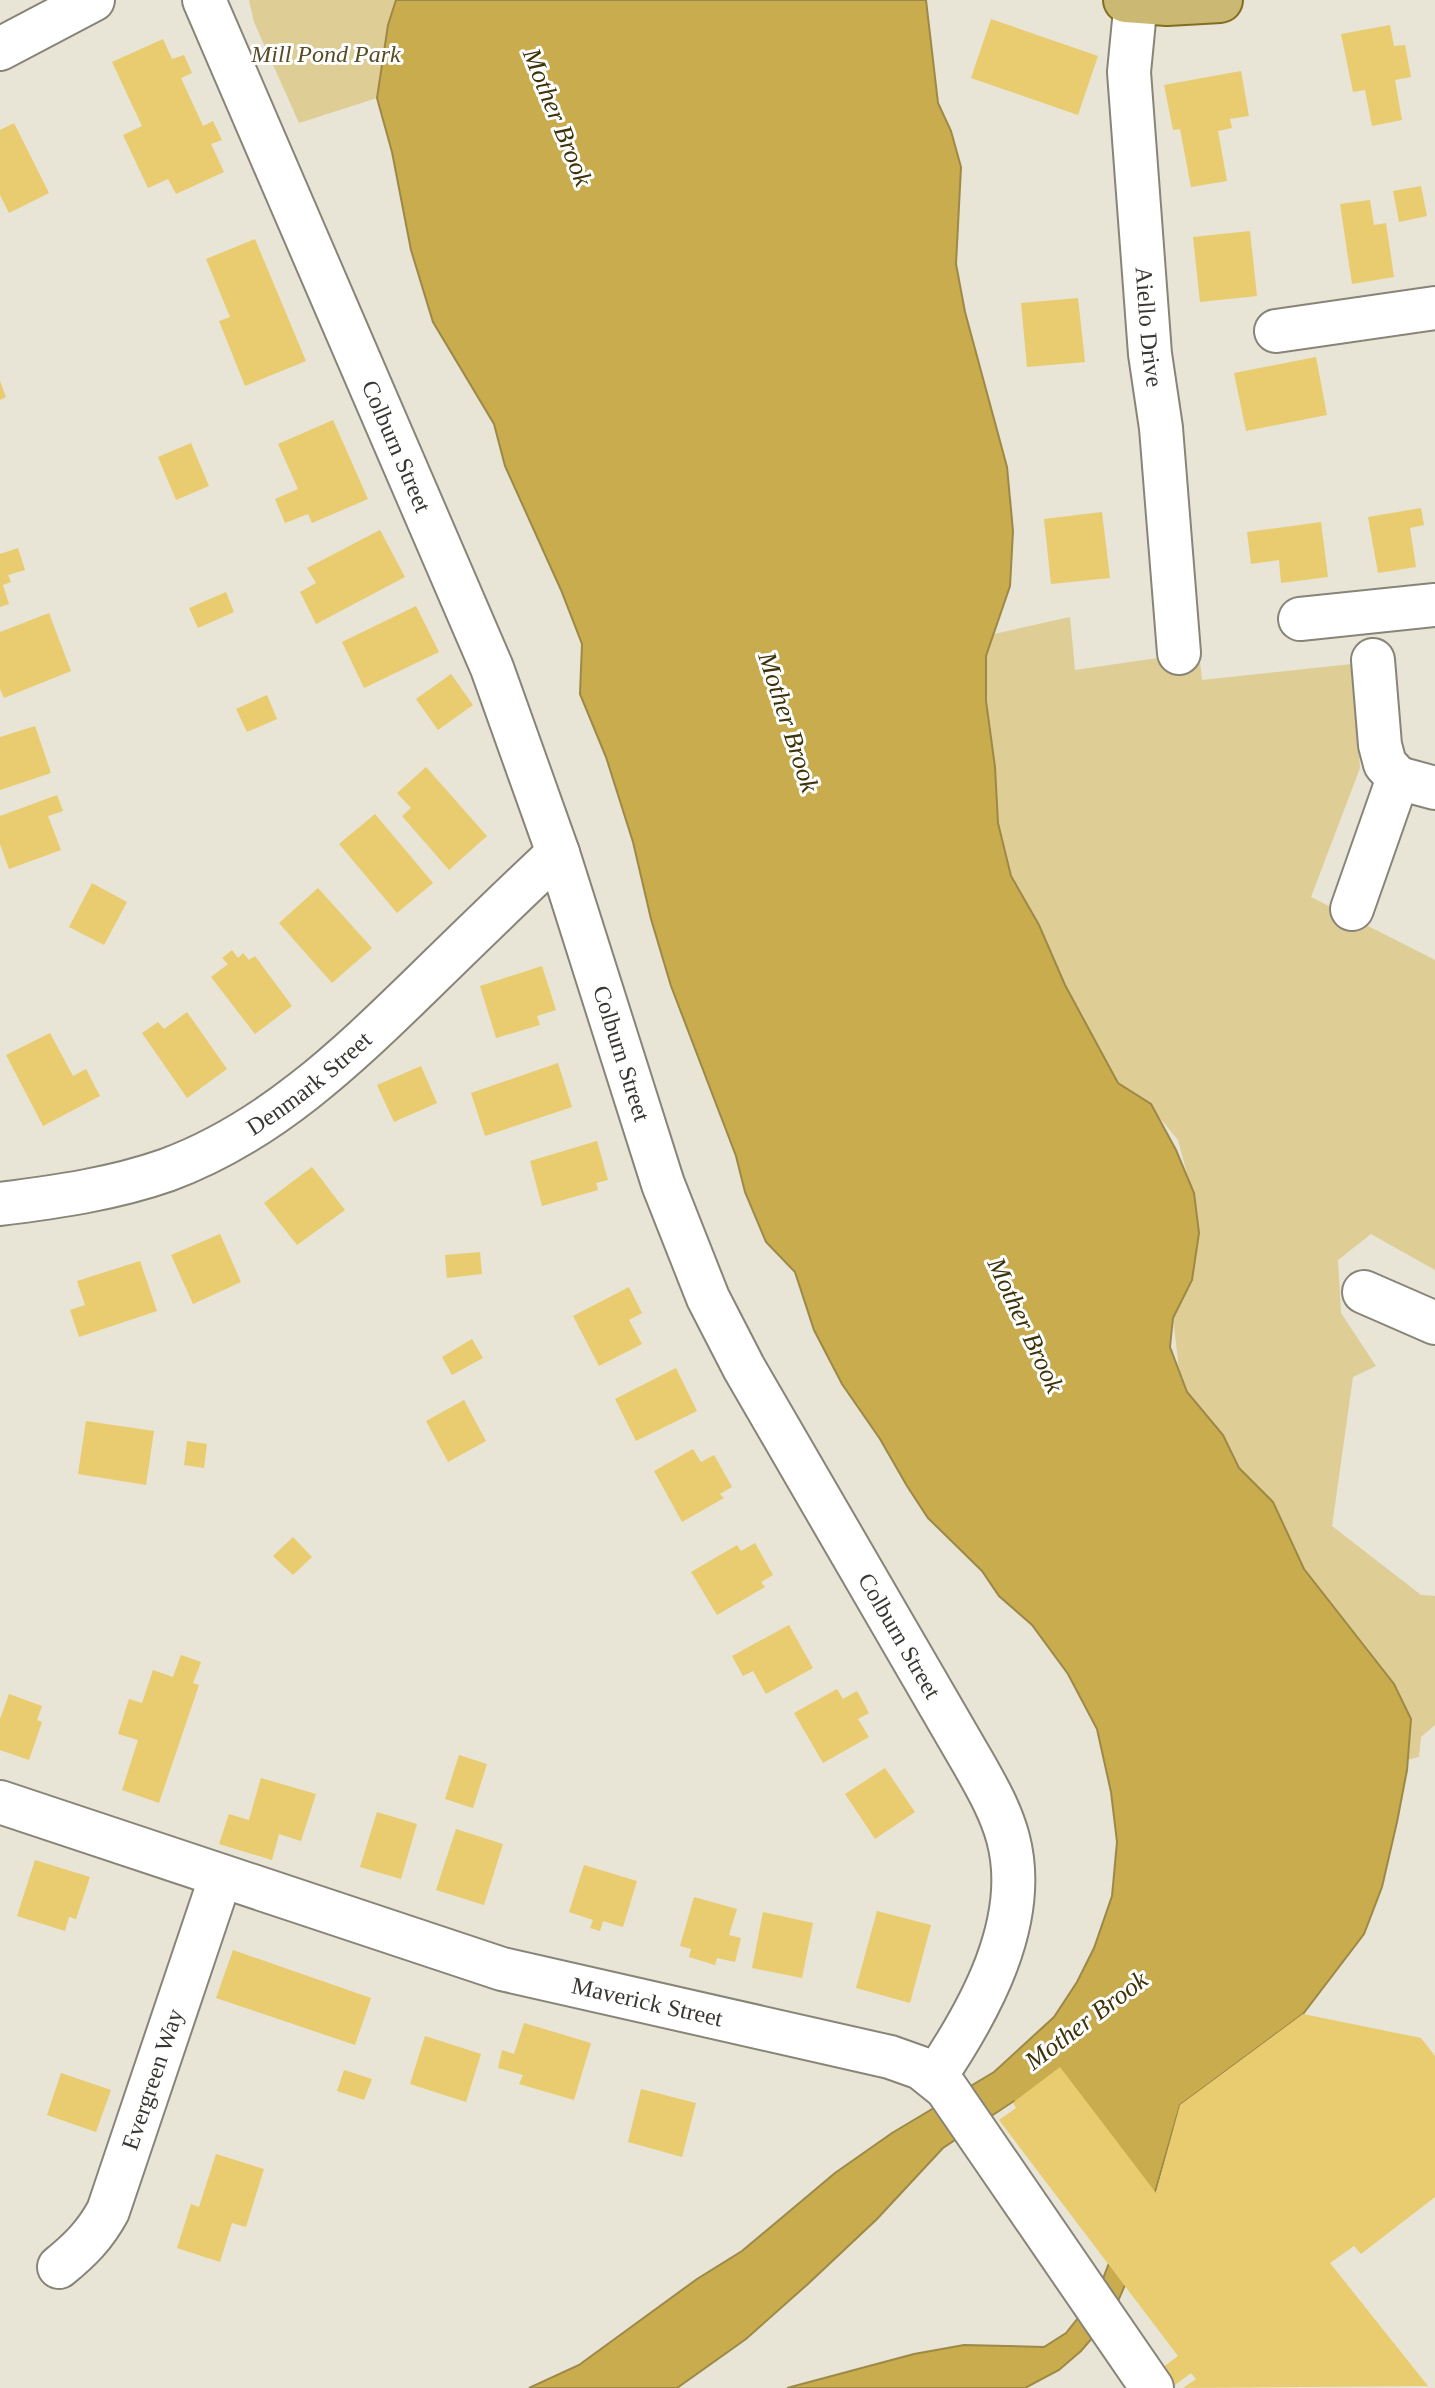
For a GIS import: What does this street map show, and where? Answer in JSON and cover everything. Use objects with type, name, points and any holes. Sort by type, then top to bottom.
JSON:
[{"type":"main road","points":[[1132,1],[1220,0]]},
{"type":"street","points":[[0,49],[93,0]]},
{"type":"street","name":"Colburn Street","points":[[204,0],[478,634],[558,853],[663,1184],[708,1298],[744,1368],[989,1791],[1008,1838],[1013,1883],[1006,1932],[975,2010],[940,2082]]},
{"type":"street","name":"Aiello Drive","points":[[1132,1],[1129,72],[1150,354],[1161,428],[1179,653]]},
{"type":"street","points":[[1276,331],[1435,308]]},
{"type":"street","points":[[1300,619],[1435,605]]},
{"type":"street","points":[[1352,909],[1417,783],[1385,764],[1380,745],[1373,660]]},
{"type":"street","name":"Denmark Street","points":[[0,1204],[69,1195],[168,1169],[220,1145],[264,1119],[311,1087],[360,1044],[558,853]]},
{"type":"street","points":[[1364,1292],[1435,1323]]},
{"type":"street","name":"Maverick Street","points":[[0,1802],[502,1969],[890,2057],[921,2068],[940,2082],[984,2142],[1152,2388]]},
{"type":"street","name":"Evergreen Way","points":[[59,2267],[82,2249],[108,2211],[221,1876]]},
{"type":"green space","name":"Mill Pond Park","points":[[249,0],[396,0],[388,25],[377,98],[299,123],[254,22]]},
{"type":"green space","points":[[1070,617],[1075,670],[1199,652],[1202,680],[1352,664],[1360,768],[1311,897],[1435,960],[1435,1270],[1371,1234],[1338,1260],[1341,1313],[1376,1366],[1353,1377],[1332,1526],[1421,1595],[1435,1596],[1435,1725],[1421,1737],[1419,1757],[1407,1760],[1411,1720],[1304,1569],[1281,1521],[1198,1424],[1179,1369],[1173,1318],[1190,1184],[1178,1140],[1145,1100],[1118,1083],[1011,876],[998,823],[995,767],[986,701],[986,656],[994,634]]},
{"type":"water","name":"Mother Brook","points":[[396,0],[926,0],[938,103],[951,131],[961,167],[956,264],[965,312],[1007,467],[1013,531],[1010,586],[986,656],[986,701],[995,767],[998,823],[1011,876],[1118,1083],[1151,1104],[1176,1150],[1194,1193],[1199,1233],[1192,1280],[1173,1318],[1170,1347],[1187,1392],[1223,1435],[1239,1468],[1273,1502],[1304,1569],[1394,1684],[1411,1719],[1407,1770],[1397,1822],[1382,1887],[1364,1934],[1303,2014],[1180,2105],[1135,2262],[1112,2315],[1081,2351],[1059,2370],[1025,2388],[787,2388],[914,2354],[964,2345],[1044,2347],[1066,2333],[1097,2294],[1118,2240],[1014,2101],[943,2148],[877,2219],[809,2283],[746,2339],[677,2388],[529,2388],[579,2365],[697,2279],[742,2251],[835,2173],[892,2133],[994,2072],[1054,2017],[1094,1948],[1112,1896],[1117,1842],[1111,1792],[1097,1729],[1068,1674],[1032,1625],[999,1596],[982,1571],[928,1518],[842,1384],[814,1330],[795,1272],[766,1242],[745,1192],[736,1156],[671,986],[633,842],[606,757],[580,694],[582,644],[505,466],[494,424],[433,322],[411,250],[392,152],[377,98],[388,25]]},
{"type":"building","points":[[991,19],[1098,56],[1078,115],[971,78]]},
{"type":"building","points":[[1390,25],[1394,46],[1405,45],[1411,77],[1395,80],[1402,120],[1372,126],[1365,90],[1353,92],[1341,34]]},
{"type":"building","points":[[163,39],[172,59],[184,55],[192,73],[181,78],[203,126],[213,121],[222,140],[211,144],[224,172],[176,194],[168,179],[148,188],[123,135],[142,126],[112,62]]},
{"type":"building","points":[[1241,71],[1249,116],[1230,119],[1232,128],[1218,131],[1227,181],[1191,187],[1180,129],[1173,130],[1164,85]]},
{"type":"building","points":[[14,123],[49,193],[9,213],[0,195],[0,130]]},
{"type":"building","points":[[1421,186],[1427,216],[1399,222],[1393,191]]},
{"type":"building","points":[[1370,200],[1374,225],[1386,223],[1394,277],[1352,284],[1340,204]]},
{"type":"building","points":[[1250,231],[1257,296],[1200,302],[1193,237]]},
{"type":"building","points":[[255,239],[306,361],[245,386],[219,321],[230,317],[206,259]]},
{"type":"building","points":[[1078,298],[1085,362],[1027,367],[1021,303]]},
{"type":"building","points":[[1316,357],[1327,415],[1246,431],[1234,373]]},
{"type":"building","points":[[0,381],[6,397],[0,400]]},
{"type":"building","points":[[333,420],[368,499],[312,523],[308,514],[285,523],[275,499],[298,489],[278,444]]},
{"type":"building","points":[[191,443],[209,486],[176,500],[158,457]]},
{"type":"building","points":[[1421,508],[1424,525],[1410,528],[1416,567],[1378,573],[1368,517]]},
{"type":"building","points":[[1102,512],[1110,578],[1051,584],[1044,519]]},
{"type":"building","points":[[1321,522],[1328,577],[1281,583],[1279,560],[1251,564],[1247,532]]},
{"type":"building","points":[[380,530],[405,577],[316,624],[300,592],[316,583],[307,568]]},
{"type":"building","points":[[18,548],[25,570],[8,575],[11,582],[3,585],[9,604],[0,607],[0,554]]},
{"type":"building","points":[[226,592],[234,612],[198,628],[189,608]]},
{"type":"building","points":[[416,606],[439,652],[364,688],[342,642]]},
{"type":"building","points":[[49,613],[71,671],[4,698],[0,689],[0,632]]},
{"type":"building","points":[[451,674],[473,705],[438,730],[416,699]]},
{"type":"building","points":[[267,695],[277,719],[247,732],[236,709]]},
{"type":"building","points":[[35,726],[51,773],[0,790],[0,737]]},
{"type":"building","points":[[426,767],[487,836],[449,870],[402,816],[411,808],[397,793]]},
{"type":"building","points":[[57,795],[63,811],[48,816],[61,850],[9,869],[0,844],[0,816]]},
{"type":"building","points":[[375,814],[433,883],[397,913],[339,844]]},
{"type":"building","points":[[92,883],[127,902],[104,945],[69,927]]},
{"type":"building","points":[[318,888],[372,948],[332,983],[279,923]]},
{"type":"building","points":[[232,950],[238,958],[243,953],[249,960],[255,956],[292,1006],[255,1034],[211,977],[228,964],[222,958]]},
{"type":"building","points":[[542,966],[556,1010],[537,1016],[540,1025],[496,1038],[480,986]]},
{"type":"building","points":[[187,1012],[227,1069],[187,1098],[142,1033],[158,1022],[164,1029]]},
{"type":"building","points":[[50,1033],[73,1076],[86,1069],[100,1096],[43,1126],[6,1055]]},
{"type":"building","points":[[558,1063],[572,1107],[485,1136],[471,1093]]},
{"type":"building","points":[[421,1066],[437,1103],[394,1122],[377,1085]]},
{"type":"building","points":[[597,1141],[608,1180],[596,1183],[598,1190],[542,1206],[530,1161]]},
{"type":"building","points":[[312,1167],[345,1210],[297,1245],[264,1203]]},
{"type":"building","points":[[220,1234],[241,1282],[193,1304],[171,1255]]},
{"type":"building","points":[[480,1252],[482,1274],[447,1278],[445,1255]]},
{"type":"building","points":[[140,1261],[157,1311],[79,1337],[70,1310],[85,1305],[77,1281]]},
{"type":"building","points":[[629,1287],[642,1313],[629,1320],[642,1344],[599,1366],[573,1316]]},
{"type":"building","points":[[472,1339],[483,1358],[452,1375],[442,1357]]},
{"type":"building","points":[[676,1368],[697,1411],[636,1441],[615,1399]]},
{"type":"building","points":[[464,1400],[486,1441],[448,1462],[426,1421]]},
{"type":"building","points":[[86,1421],[154,1431],[146,1485],[78,1474]]},
{"type":"building","points":[[187,1441],[207,1444],[204,1468],[184,1465]]},
{"type":"building","points":[[693,1449],[701,1462],[714,1455],[732,1487],[720,1494],[724,1498],[682,1522],[654,1471]]},
{"type":"building","points":[[293,1537],[312,1557],[293,1575],[273,1556]]},
{"type":"building","points":[[755,1543],[773,1575],[761,1582],[765,1587],[717,1615],[691,1572],[737,1545],[741,1551]]},
{"type":"building","points":[[789,1625],[813,1668],[766,1694],[753,1671],[743,1676],[732,1656]]},
{"type":"building","points":[[181,1655],[201,1662],[193,1683],[199,1685],[159,1803],[122,1790],[138,1740],[118,1734],[129,1699],[142,1703],[153,1670],[173,1677]]},
{"type":"building","points":[[837,1689],[843,1699],[857,1691],[869,1713],[858,1719],[869,1737],[823,1763],[794,1713]]},
{"type":"building","points":[[9,1694],[42,1706],[37,1720],[42,1722],[29,1760],[0,1750],[0,1719]]},
{"type":"building","points":[[459,1755],[487,1764],[473,1808],[445,1799]]},
{"type":"building","points":[[885,1768],[915,1812],[875,1839],[845,1794]]},
{"type":"building","points":[[261,1778],[316,1794],[301,1841],[279,1834],[272,1860],[219,1844],[229,1814],[249,1820]]},
{"type":"building","points":[[377,1812],[417,1824],[401,1879],[360,1867]]},
{"type":"building","points":[[456,1829],[503,1844],[484,1905],[436,1890]]},
{"type":"building","points":[[35,1860],[90,1877],[76,1919],[69,1917],[65,1931],[17,1916]]},
{"type":"building","points":[[584,1865],[637,1881],[623,1927],[603,1921],[600,1931],[590,1928],[593,1920],[569,1912]]},
{"type":"building","points":[[694,1897],[737,1909],[729,1935],[741,1938],[735,1962],[717,1958],[715,1965],[689,1957],[691,1949],[680,1946]]},
{"type":"building","points":[[877,1911],[931,1925],[910,2003],[856,1988]]},
{"type":"building","points":[[763,1912],[813,1923],[802,1978],[752,1968]]},
{"type":"building","points":[[233,1950],[371,1998],[355,2045],[216,1998]]},
{"type":"building","points":[[1303,2014],[1421,2038],[1435,2056],[1435,2197],[1361,2254],[1354,2246],[1330,2263],[1428,2386],[1183,2388],[1196,2379],[1191,2373],[1171,2388],[1158,2371],[1178,2356],[999,2120],[1016,2108],[1015,2101],[1060,2067],[1156,2193],[1180,2105]]},
{"type":"building","points":[[524,2023],[591,2043],[574,2100],[519,2084],[523,2075],[498,2068],[502,2050],[514,2054]]},
{"type":"building","points":[[425,2036],[481,2054],[466,2102],[410,2084]]},
{"type":"building","points":[[344,2070],[372,2079],[364,2100],[337,2091]]},
{"type":"building","points":[[61,2073],[111,2090],[96,2132],[47,2115]]},
{"type":"building","points":[[641,2089],[696,2103],[682,2157],[628,2142]]},
{"type":"building","points":[[216,2154],[264,2169],[246,2227],[232,2223],[220,2262],[177,2248],[191,2204],[199,2207]]}]
